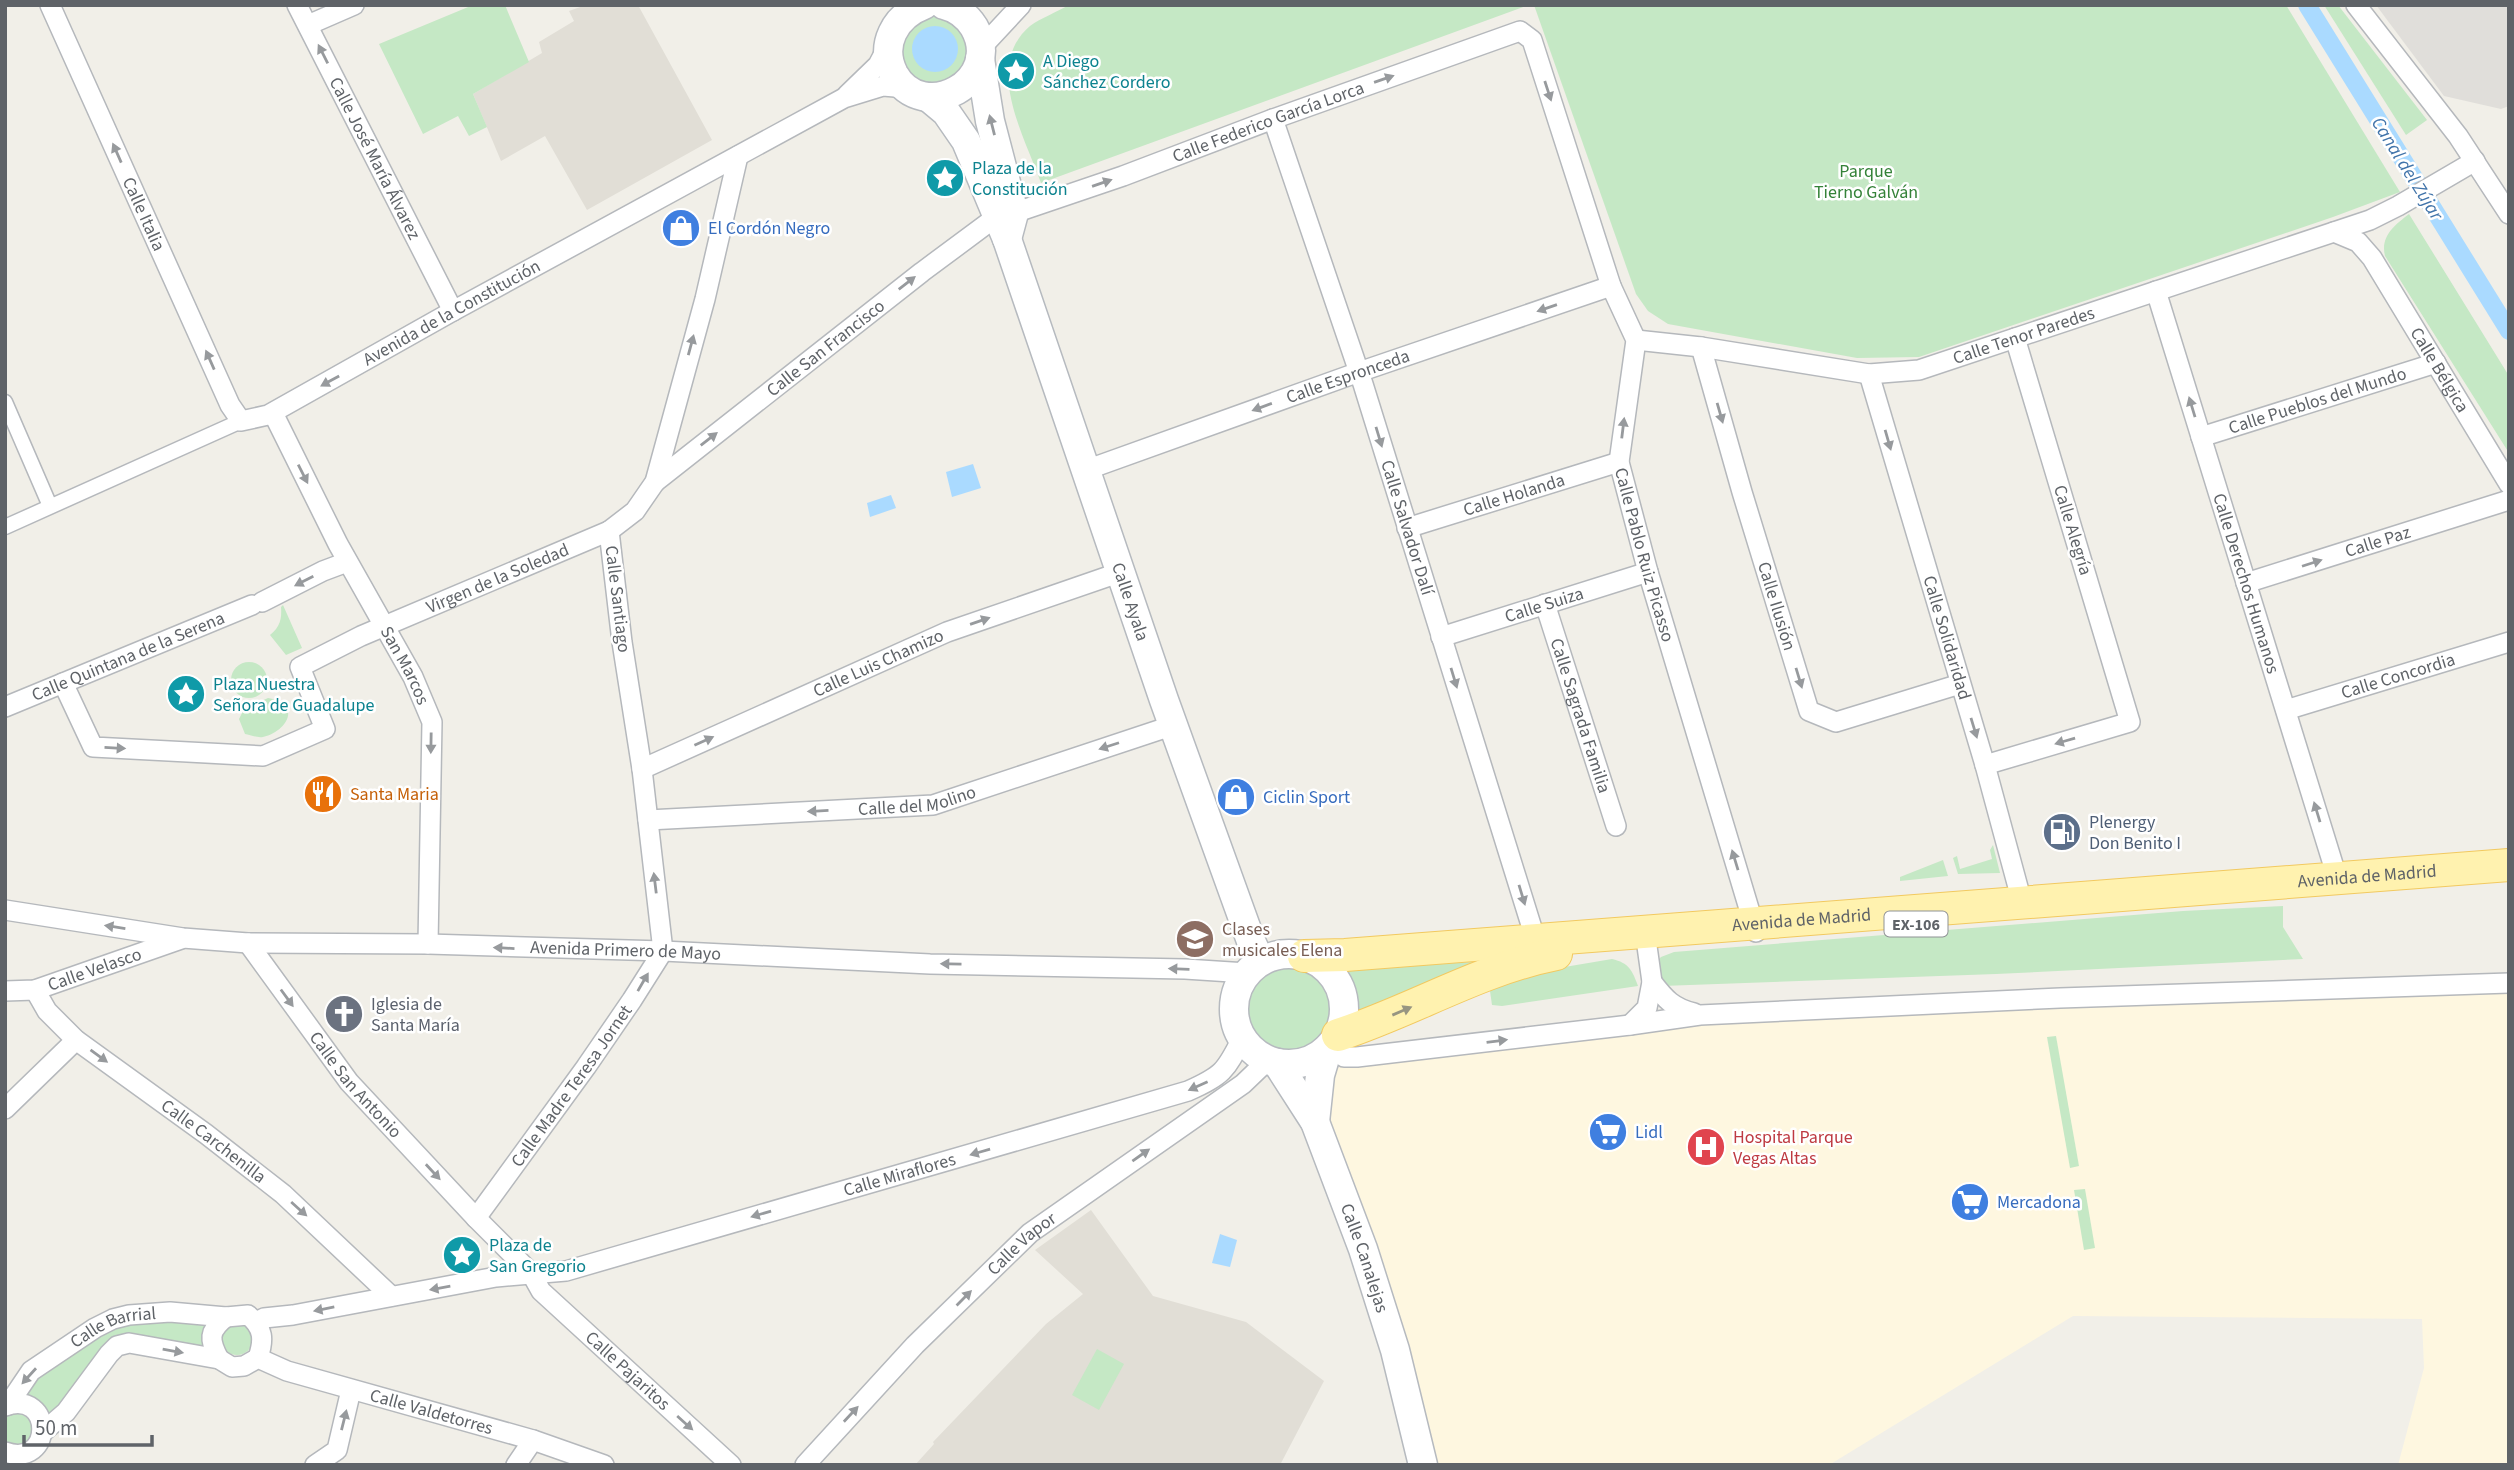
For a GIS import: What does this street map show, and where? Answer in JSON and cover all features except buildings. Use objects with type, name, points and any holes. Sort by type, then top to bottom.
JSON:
[{"type":"main road","points":[[929,7],[961,13],[978,35],[980,54],[975,72],[961,88],[942,96],[917,92],[895,76],[889,61],[888,45],[892,30],[929,7]]},
{"type":"main road","name":"Calle Ayala","points":[[980,54],[1006,223]]},
{"type":"main road","name":"Calle Ayala","points":[[917,92],[946,112],[967,141],[1006,223],[1086,470],[1174,725],[1246,962]]},
{"type":"main road","name":"Avenida de Madrid","points":[[1756,931],[2022,902],[2509,864]]},
{"type":"main road","name":"Avenida de Madrid","points":[[1304,956],[1345,956],[1536,941],[1646,939],[2509,877]]},
{"type":"main road","name":"Avenida de Madrid","points":[[1338,1047],[1373,1023],[1495,971],[1528,960],[1646,939]]},
{"type":"main road","points":[[1289,1074],[1257,1055],[1242,1038],[1236,1024],[1236,993],[1246,962],[1280,955],[1304,956],[1319,963],[1331,974],[1344,1003],[1338,1047]]},
{"type":"main road","points":[[1289,1074],[1292,1065],[1306,1062],[1338,1047]]},
{"type":"main road","points":[[1289,1074],[1338,1047]]},
{"type":"main road","name":"Calle Canalejas","points":[[1289,1074],[1315,1122],[1363,1249],[1395,1350],[1423,1465]]},
{"type":"street","name":"Calle Italia","points":[[50,5],[230,405],[241,421]]},
{"type":"street","name":"Calle José María Álvarez","points":[[297,5],[453,311]]},
{"type":"street","points":[[308,26],[354,5]]},
{"type":"street","points":[[980,54],[1021,5]]},
{"type":"street","points":[[2356,5],[2476,162],[2509,214]]},
{"type":"street","name":"Calle Federico García Lorca","points":[[1006,223],[1273,119],[1520,31],[1532,40],[1611,286]]},
{"type":"street","name":"Avenida de la Constitución","points":[[844,98],[878,65],[888,45]]},
{"type":"street","name":"Avenida de la Constitución","points":[[5,527],[241,421],[273,413],[453,311],[844,98],[883,86],[917,92]]},
{"type":"street","name":"Calle Salvador Dalí","points":[[1273,119],[1359,372],[1536,941]]},
{"type":"street","name":"Calle Santiago","points":[[663,951],[642,769],[622,642],[609,531],[635,511],[655,482],[705,299],[738,156]]},
{"type":"street","name":"Calle Tenor Paredes","points":[[1636,340],[1701,347],[1869,374],[1919,370],[2334,232],[2392,209],[2476,162]]},
{"type":"street","points":[[698,178],[730,189]]},
{"type":"street","points":[[2372,258],[2371,243],[2374,232],[2392,209]]},
{"type":"street","name":"Calle San Francisco","points":[[655,482],[922,272],[1006,223]]},
{"type":"street","name":"Calle Bélgica","points":[[2334,232],[2358,242],[2372,258],[2509,484]]},
{"type":"street","points":[[1611,286],[1636,340]]},
{"type":"street","name":"Calle Espronceda","points":[[1086,470],[1359,372],[1611,286]]},
{"type":"street","name":"Calle Derechos Humanos","points":[[2156,291],[2337,877]]},
{"type":"street","name":"Calle Alegría","points":[[1985,765],[2130,722],[2015,338]]},
{"type":"street","name":"Calle Pablo Ruiz Picasso","points":[[1636,340],[1619,462],[1648,572],[1756,931]]},
{"type":"street","name":"Calle Ilusión","points":[[1701,347],[1809,711],[1836,722],[1960,684]]},
{"type":"street","name":"Calle Pueblos del Mundo","points":[[2201,437],[2436,363]]},
{"type":"street","name":"Calle Solidaridad","points":[[1869,374],[1985,765],[2022,902]]},
{"type":"street","points":[[5,402],[50,506]]},
{"type":"street","name":"San Marcos","points":[[273,413],[347,562],[413,677],[432,722],[428,944]]},
{"type":"street","name":"Calle Holanda","points":[[1408,528],[1619,462]]},
{"type":"street","name":"Calle Paz","points":[[2246,583],[2509,500]]},
{"type":"street","name":"Virgen de la Soledad","points":[[63,683],[93,747],[263,756],[325,729],[300,667],[385,626],[609,531]]},
{"type":"street","name":"Calle Quintana de la Serena","points":[[5,707],[257,603],[347,562]]},
{"type":"street","name":"Calle Luis Chamizo","points":[[642,769],[947,632],[1121,572]]},
{"type":"street","name":"Calle Suiza","points":[[1441,637],[1648,572]]},
{"type":"street","name":"Calle Sagrada Familia","points":[[1545,604],[1616,827]]},
{"type":"street","name":"Calle Concordia","points":[[2286,710],[2509,642]]},
{"type":"street","name":"Calle del Molino","points":[[648,820],[933,805],[1174,725]]},
{"type":"street","name":"Avenida Primero de Mayo","points":[[5,910],[183,938],[248,943],[428,944],[663,951],[930,964],[1185,968],[1246,962]]},
{"type":"street","name":"Calle Velasco","points":[[5,991],[35,990],[183,938]]},
{"type":"street","points":[[1630,1025],[1647,1008],[1652,982],[1646,939]]},
{"type":"street","name":"Calle San Antonio","points":[[248,943],[349,1082],[476,1218]]},
{"type":"street","points":[[265,966],[274,943]]},
{"type":"street","name":"Calle Madre Teresa Jornet","points":[[476,1218],[593,1056],[663,951]]},
{"type":"street","points":[[1652,982],[1667,1002],[1678,1009],[1700,1015]]},
{"type":"street","points":[[1338,1047],[1630,1025],[1700,1015],[2074,997],[2509,983]]},
{"type":"street","name":"Calle Carchenilla","points":[[35,990],[47,1011],[76,1040],[206,1133],[283,1194],[391,1296]]},
{"type":"street","name":"Calle Miraflores","points":[[531,1273],[566,1271],[1166,1098],[1206,1083],[1228,1067],[1242,1038]]},
{"type":"street","points":[[5,1110],[76,1040]]},
{"type":"street","points":[[1243,1084],[1289,1074]]},
{"type":"street","name":"Calle Vapor","points":[[805,1465],[915,1345],[1030,1233],[1243,1084],[1289,1074]]},
{"type":"street","points":[[1166,1098],[1182,1127]]},
{"type":"street","points":[[476,1218],[531,1273]]},
{"type":"street","points":[[496,1278],[507,1262],[508,1250]]},
{"type":"street","points":[[391,1296],[531,1273]]},
{"type":"street","name":"Calle Pajaritos","points":[[531,1273],[541,1291],[731,1465]]},
{"type":"street","name":"Calle Barrial","points":[[6,1405],[31,1371],[113,1319],[170,1312],[264,1318],[391,1296]]},
{"type":"street","points":[[219,1359],[211,1345],[212,1335],[216,1324],[226,1317]]},
{"type":"street","points":[[251,1362],[263,1338],[252,1318]]},
{"type":"street","name":"Calle Valdetorres","points":[[43,1432],[66,1412],[109,1354],[117,1346],[129,1343],[219,1359],[232,1367],[251,1362],[280,1368],[533,1440],[604,1465]]},
{"type":"street","points":[[315,1465],[341,1458],[351,1390]]},
{"type":"street","points":[[6,1405],[16,1403],[33,1409],[42,1423],[43,1432],[37,1446],[18,1457]]},
{"type":"street","points":[[516,1465],[533,1440]]},
{"type":"shaded area","points":[[586,5],[638,5],[712,140],[587,210],[545,136],[501,161],[473,94],[542,53],[539,42],[574,21],[569,11]]},
{"type":"shaded area","points":[[2376,5],[2509,5],[2509,106],[2501,109],[2444,96]]},
{"type":"shaded area","points":[[2509,983],[2509,1465],[2398,1465],[2424,1368],[2422,1319],[2073,1316],[1829,1465],[1423,1465],[1316,1098],[1332,1072],[1343,1065],[1630,1025]]},
{"type":"shaded area","points":[[1091,1210],[1153,1296],[1246,1322],[1324,1381],[1280,1465],[915,1465],[933,1442],[1046,1324],[1083,1294],[1035,1250]]},
{"type":"green space","points":[[473,5],[505,5],[529,62],[473,94],[487,127],[469,136],[458,116],[423,134],[379,44]]},
{"type":"green space","points":[[1069,5],[1529,5],[1041,183],[1012,102],[1010,61],[1016,42],[1030,26]]},
{"type":"green space","name":"Parque Tierno Galván","points":[[1534,5],[2286,5],[2400,192],[1919,357],[1857,358],[1668,324],[1648,311],[1636,294]]},
{"type":"green space","points":[[2324,5],[2338,5],[2427,120],[2406,135]]},
{"type":"green space","points":[[942,11],[951,13],[974,55],[947,86],[914,81],[898,58],[908,22]]},
{"type":"green space","points":[[2409,214],[2509,376],[2509,453],[2385,256],[2387,237]]},
{"type":"green space","points":[[283,605],[302,648],[286,655],[270,635],[280,622]]},
{"type":"green space","points":[[249,662],[262,667],[267,680],[262,693],[249,698],[236,693],[231,680],[236,667]]},
{"type":"green space","points":[[268,698],[285,706],[288,718],[285,724],[263,737],[245,734],[239,719],[244,709]]},
{"type":"green space","points":[[1993,845],[2000,873],[1958,874],[1953,858],[1957,856],[1960,869],[1992,859],[1990,850]]},
{"type":"green space","points":[[1943,860],[1948,876],[1900,881],[1900,877]]},
{"type":"green space","points":[[2283,906],[2283,927],[2303,959],[1662,986],[1655,963],[1661,957],[1674,952],[2183,911]]},
{"type":"green space","points":[[1612,959],[1629,968],[1638,986],[1502,1006],[1492,1005],[1490,991],[1493,988],[1535,972]]},
{"type":"green space","points":[[1488,961],[1346,1025],[1350,1010],[1349,997],[1336,970]]},
{"type":"green space","points":[[1289,968],[1305,971],[1318,980],[1327,993],[1330,1009],[1327,1025],[1318,1038],[1305,1047],[1289,1050],[1273,1047],[1260,1038],[1251,1025],[1248,1009],[1251,993],[1260,980],[1273,971]]},
{"type":"green space","points":[[2056,1036],[2079,1166],[2070,1168],[2047,1037]]},
{"type":"green space","points":[[2085,1189],[2095,1248],[2084,1250],[2074,1190]]},
{"type":"green space","points":[[172,1319],[207,1323],[207,1354],[136,1339],[47,1426],[17,1397],[68,1352],[98,1335],[129,1323]]},
{"type":"green space","points":[[237,1323],[248,1328],[253,1339],[248,1350],[237,1355],[226,1350],[221,1339],[226,1328]]},
{"type":"green space","points":[[1097,1349],[1124,1364],[1099,1410],[1072,1395]]},
{"type":"green space","points":[[17,1412],[28,1419],[33,1427],[31,1435],[23,1445],[5,1443],[5,1415]]},
{"type":"water","points":[[935,26],[951,33],[958,49],[951,65],[935,72],[919,65],[912,49],[919,33]]},
{"type":"water","points":[[973,464],[981,488],[952,497],[946,472]]},
{"type":"water","points":[[891,495],[896,508],[870,517],[867,503]]},
{"type":"water","points":[[1220,1234],[1237,1240],[1230,1267],[1212,1263]]},
{"type":"waterway","name":"Canal del Zújar","points":[[2307,5],[2509,331]]},
{"type":"place","name":"A Diego Sánchez Cordero","points":[[1016,71]]},
{"type":"place","name":"Plaza de la Constitución","points":[[945,178]]},
{"type":"place","name":"El Cordón Negro","points":[[681,228]]},
{"type":"place","name":"Plaza Nuestra Señora de Guadalupe","points":[[186,694]]},
{"type":"place","name":"Santa Maria","points":[[323,794]]},
{"type":"place","name":"Ciclin Sport","points":[[1236,797]]},
{"type":"place","name":"Plenergy Don Benito I","points":[[2062,832]]},
{"type":"place","name":"Clases musicales Elena","points":[[1195,939]]},
{"type":"place","name":"Iglesia de Santa María","points":[[344,1014]]},
{"type":"place","name":"Lidl","points":[[1608,1132]]},
{"type":"place","name":"Hospital Parque Vegas Altas","points":[[1706,1147]]},
{"type":"place","name":"Mercadona","points":[[1970,1202]]},
{"type":"place","name":"Plaza de San Gregorio","points":[[462,1255]]}]
